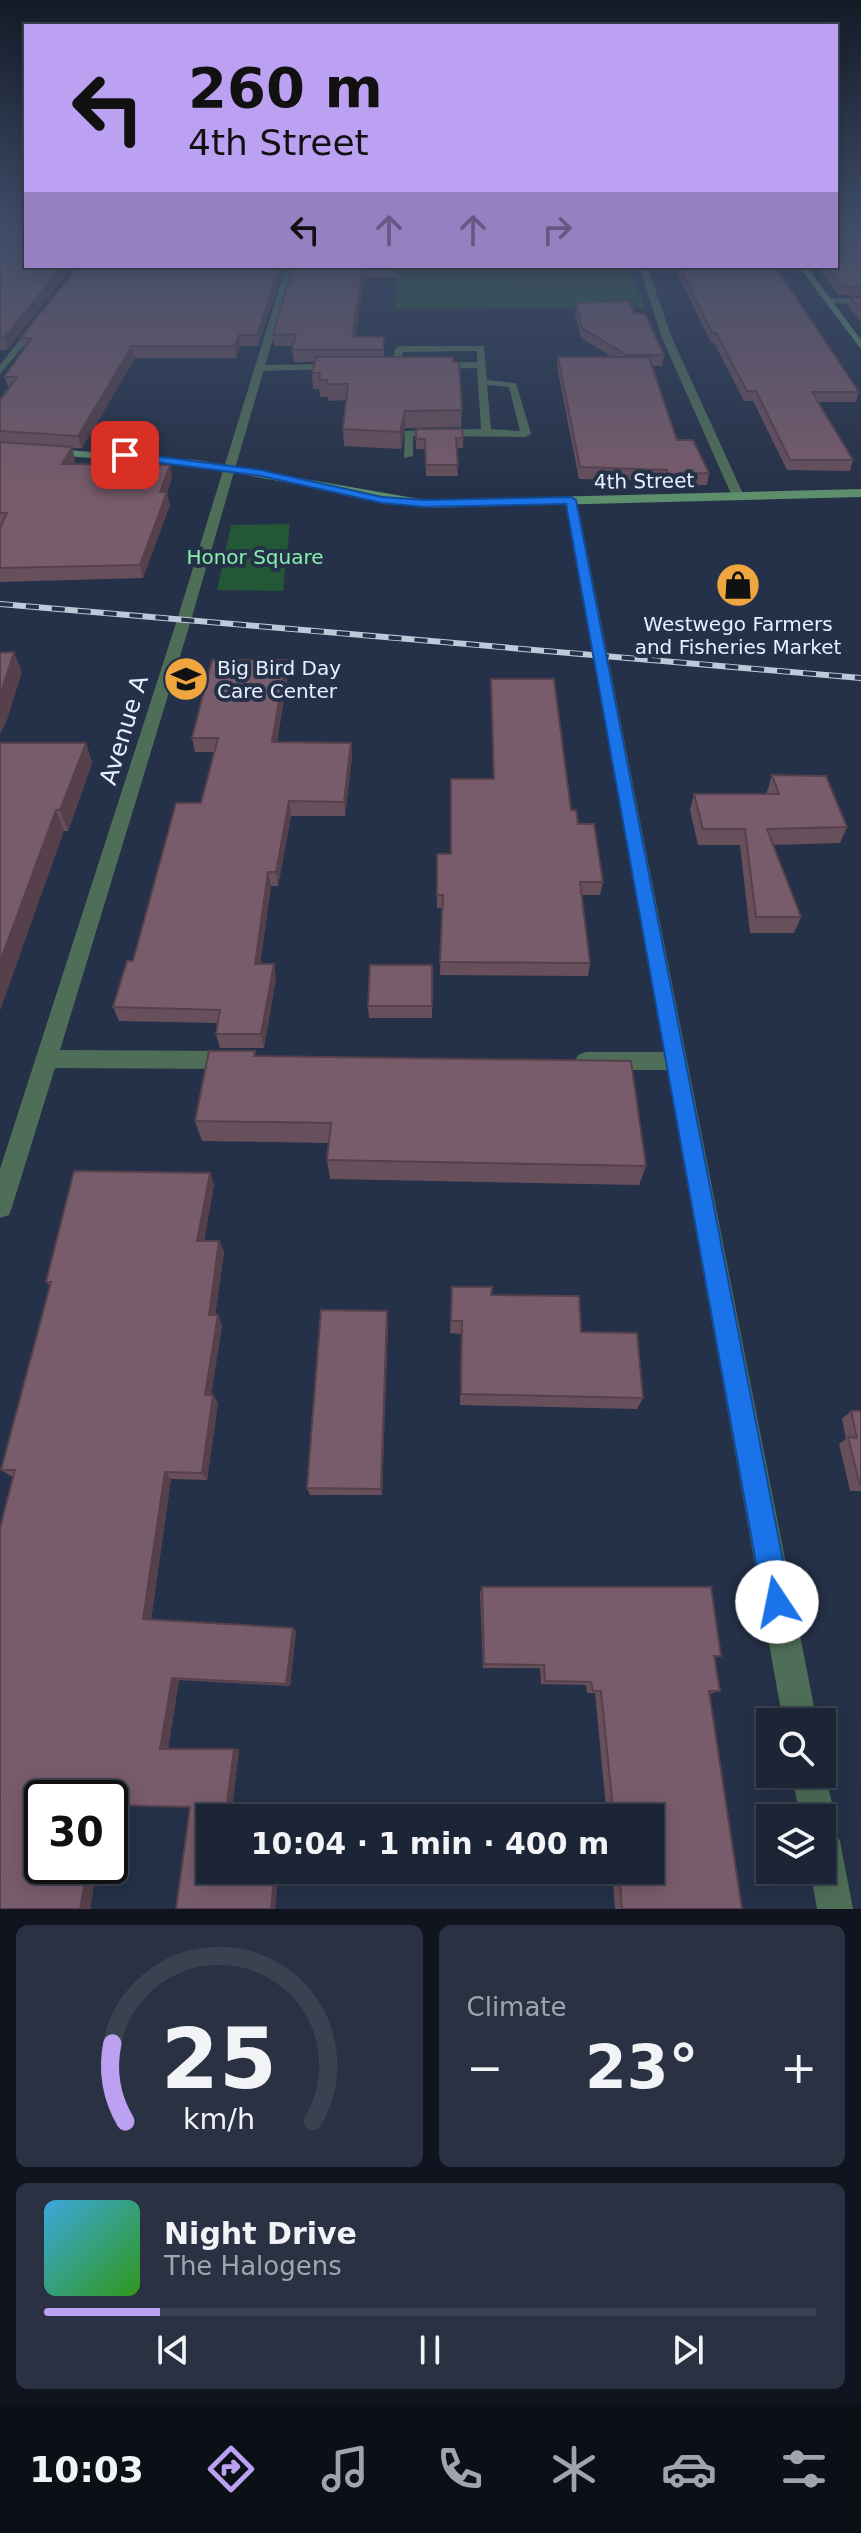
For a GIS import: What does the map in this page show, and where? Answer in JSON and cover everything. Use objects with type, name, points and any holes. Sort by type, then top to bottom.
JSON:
[{"type":"main road","points":[[856,333],[861,346]]},
{"type":"main road","name":"4th Street","points":[[0,448],[125,455],[228,468],[382,500],[425,504],[861,493]]},
{"type":"street","points":[[0,371],[41,318]]},
{"type":"street","name":"Avenue A","points":[[0,1207],[184,620],[274,318]]},
{"type":"street","points":[[660,318],[738,496]]},
{"type":"street","points":[[571,500],[797,1708]]},
{"type":"street","points":[[46,1059],[250,1060]]},
{"type":"street","points":[[565,1061],[675,1061]]},
{"type":"street","points":[[830,1884],[835,1909]]},
{"type":"lane","points":[[396,366],[399,349],[481,348],[486,432]]},
{"type":"lane","points":[[425,366],[481,365]]},
{"type":"lane","points":[[381,367],[410,366]]},
{"type":"lane","points":[[258,368],[350,367]]},
{"type":"lane","points":[[408,456],[408,433],[526,434],[513,385],[482,382]]},
{"type":"green space","name":"Honor Square","points":[[290,524],[283,591],[217,590],[231,525]]},
{"type":"building","points":[[0,318],[20,318],[4,338],[0,338]]},
{"type":"building","points":[[36,318],[263,318],[257,335],[239,335],[235,346],[132,346],[78,436],[0,431],[0,400],[17,377],[4,377],[32,338],[20,338]]},
{"type":"building","points":[[278,318],[355,318],[352,337],[384,337],[383,350],[292,350],[296,334],[273,335]]},
{"type":"building","points":[[580,318],[647,318],[664,355],[627,355],[582,328]]},
{"type":"building","points":[[705,318],[810,318],[859,392],[812,392],[853,460],[790,460],[756,391],[747,391],[716,333],[712,333]]},
{"type":"building","points":[[316,357],[453,357],[453,362],[459,362],[462,410],[405,411],[400,432],[343,429],[348,384],[327,384],[327,380],[319,380],[320,373],[312,373]]},
{"type":"building","points":[[558,357],[649,357],[677,440],[693,440],[709,473],[668,474],[667,470],[580,467]]},
{"type":"building","points":[[416,429],[462,429],[463,438],[456,438],[458,465],[426,465],[425,439],[416,439]]},
{"type":"building","points":[[0,442],[72,447],[62,464],[170,465],[160,492],[167,492],[140,565],[0,568],[0,528],[7,513],[0,513]]},
{"type":"building","points":[[14,652],[0,695],[0,653]]},
{"type":"building","points":[[212,660],[286,660],[272,742],[351,743],[344,802],[289,801],[276,872],[268,872],[255,964],[274,964],[261,1034],[216,1034],[220,1010],[113,1007],[127,961],[133,961],[176,803],[201,803],[218,738],[192,738]]},
{"type":"building","points":[[491,679],[554,679],[571,810],[576,810],[578,824],[594,824],[603,882],[580,882],[590,963],[440,962],[443,895],[437,895],[437,854],[451,854],[451,779],[494,779]]},
{"type":"building","points":[[0,743],[86,743],[60,810],[56,810],[0,962]]},
{"type":"building","points":[[772,775],[826,776],[847,827],[767,829],[801,917],[756,917],[745,829],[703,829],[694,794],[779,794]]},
{"type":"building","points":[[370,965],[432,965],[432,1006],[368,1006]]},
{"type":"building","points":[[209,1051],[255,1051],[254,1056],[631,1061],[646,1166],[327,1160],[331,1123],[195,1121]]},
{"type":"building","points":[[74,1171],[210,1173],[197,1241],[219,1241],[209,1315],[218,1315],[205,1395],[213,1395],[202,1473],[165,1472],[143,1619],[293,1628],[286,1684],[172,1678],[160,1749],[234,1749],[227,1804],[196,1804],[196,1884],[274,1884],[271,1909],[176,1909],[190,1807],[128,1805],[128,1780],[24,1780],[24,1884],[85,1884],[80,1909],[0,1909],[0,1528],[15,1470],[1,1470],[51,1282],[46,1282]]},
{"type":"building","points":[[452,1287],[492,1287],[491,1295],[579,1296],[581,1332],[637,1333],[643,1398],[461,1394],[462,1321],[451,1321]]},
{"type":"building","points":[[321,1310],[387,1311],[381,1489],[307,1488]]},
{"type":"building","points":[[851,1411],[861,1411],[861,1485],[848,1437],[857,1438]]},
{"type":"building","points":[[482,1587],[711,1587],[721,1656],[714,1656],[720,1691],[709,1691],[742,1909],[622,1909],[620,1884],[664,1884],[664,1804],[613,1804],[601,1691],[593,1691],[591,1682],[545,1681],[544,1665],[484,1664]]},
{"type":"railway","points":[[0,604],[861,678]]},
{"type":"place","name":"Westwego Farmers and Fisheries Market","points":[[738,585]]},
{"type":"place","name":"Big Bird Day Care Center","points":[[186,679]]},
{"type":"route","points":[[125,455],[261,473],[382,500],[425,504],[571,500],[777,1602]]}]
